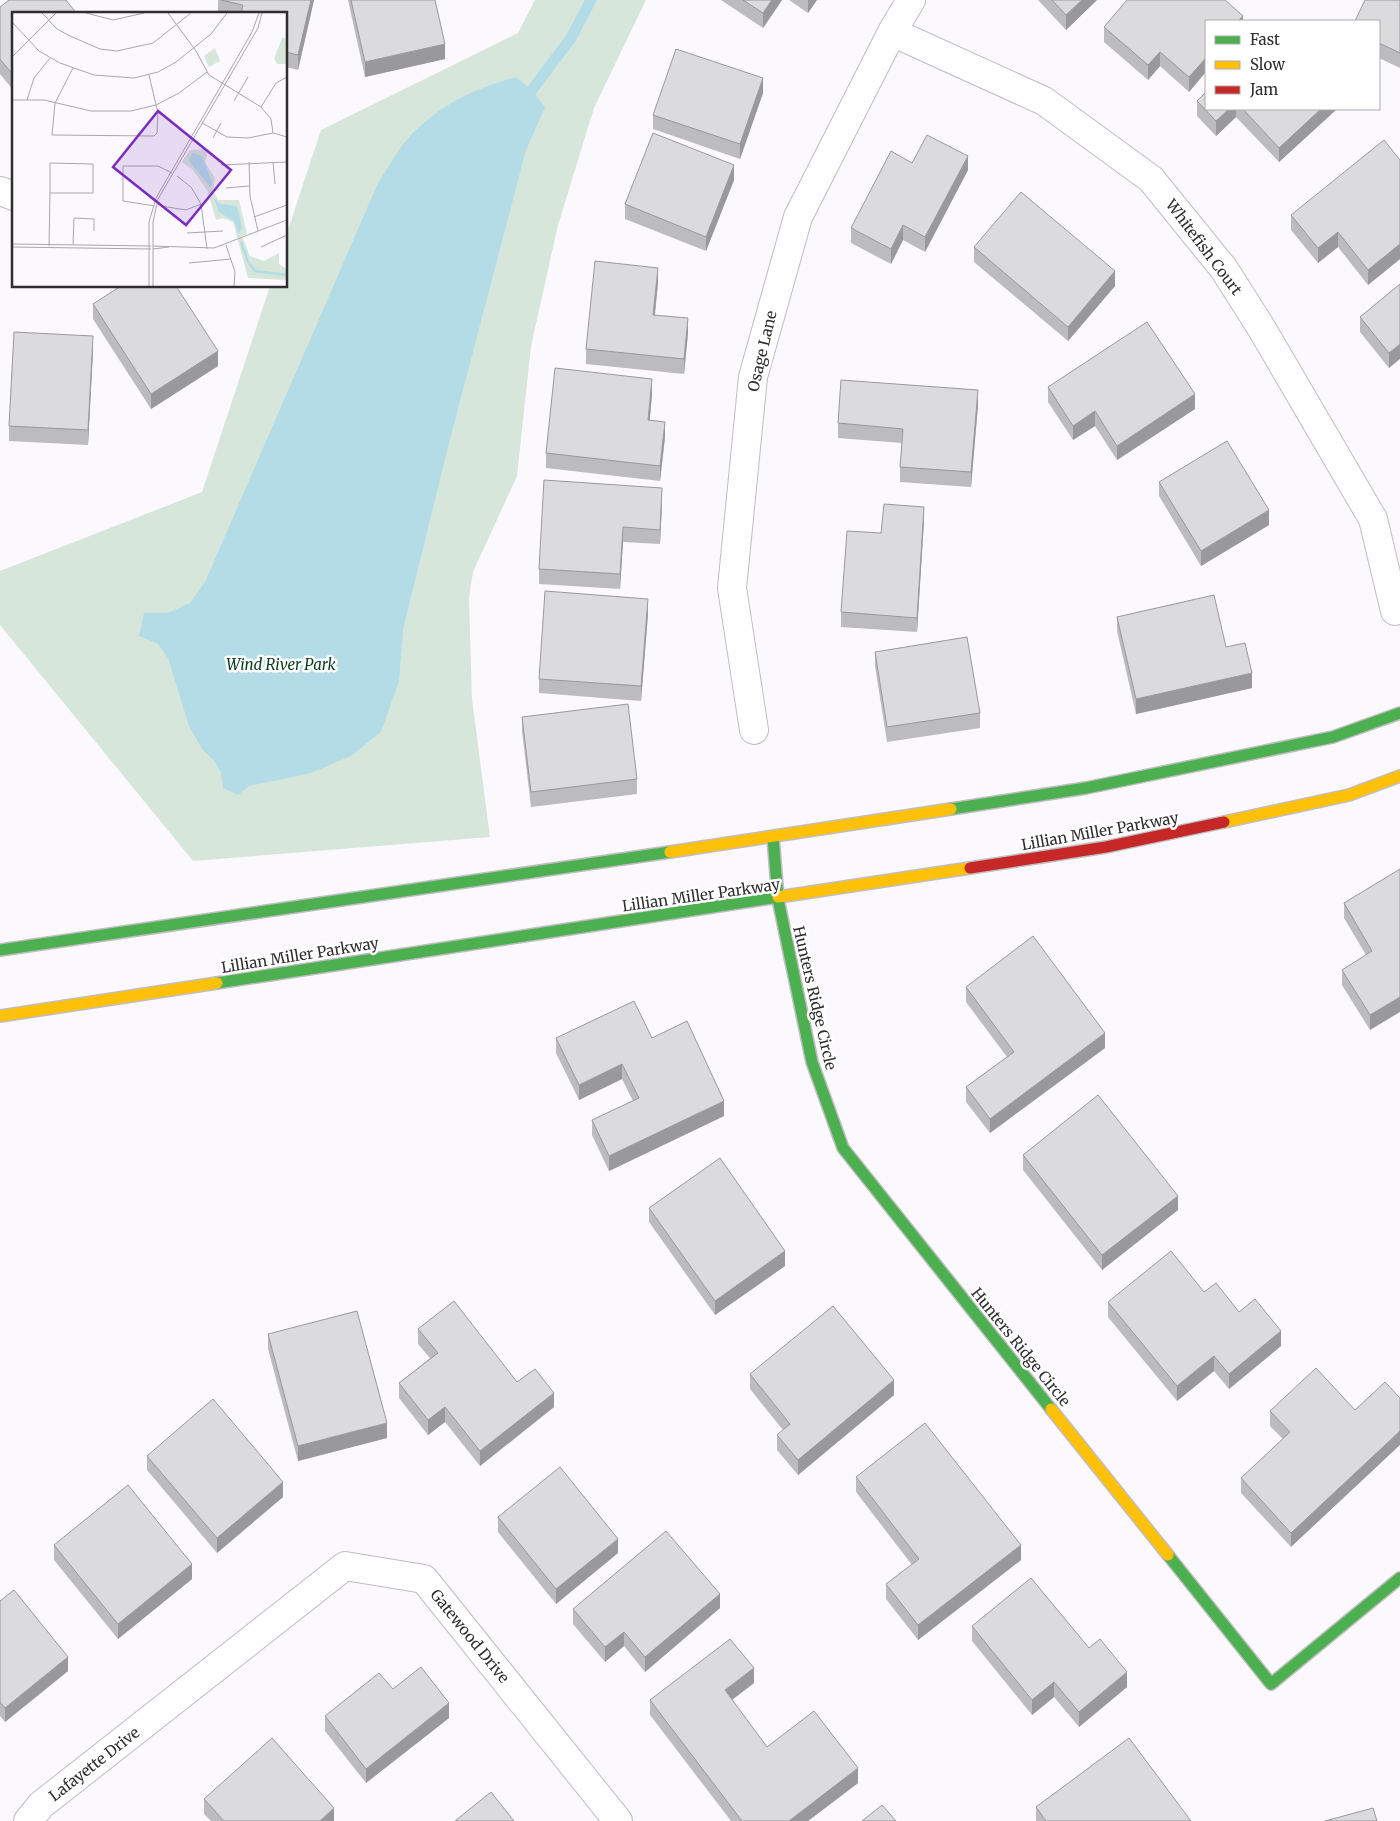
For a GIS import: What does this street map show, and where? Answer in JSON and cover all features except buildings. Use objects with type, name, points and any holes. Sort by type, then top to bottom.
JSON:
[{"type":"main road","points":[[0,950],[773,837],[1086,788],[1333,736],[1400,713]]},
{"type":"main road","name":"Lillian Miller Parkway","points":[[0,1016],[1106,847],[1349,795],[1400,776]]},
{"type":"main road","name":"Hunters Ridge Circle","points":[[773,837],[778,898],[812,1062],[842,1148],[1271,1684],[1400,1578]]},
{"type":"street","name":"Osage Lane","points":[[754,730],[732,588],[753,377],[798,217],[892,32],[911,0]]},
{"type":"street","name":"Whitefish Court","points":[[892,32],[1044,101],[1152,179],[1224,268],[1262,329],[1373,519],[1396,611]]},
{"type":"street","points":[[0,191],[12,195]]},
{"type":"street","name":"Gatewood Drive","points":[[162,1710],[345,1566],[424,1579],[618,1821]]},
{"type":"street","name":"Lafayette Drive","points":[[28,1821],[41,1805],[162,1710]]},
{"type":"green space","name":"Wind River Park","points":[[535,0],[646,0],[594,108],[558,225],[531,346],[517,476],[473,572],[469,597],[472,699],[490,837],[193,861],[0,625],[0,571],[202,492],[269,288],[288,288],[288,230],[321,130],[518,33]]},
{"type":"water","points":[[516,77],[532,90],[545,107],[526,150],[447,451],[403,630],[399,681],[381,732],[351,756],[311,773],[249,786],[238,795],[223,788],[221,773],[215,762],[202,749],[189,726],[168,658],[158,644],[139,636],[144,613],[168,613],[190,603],[205,582],[378,183],[397,153],[410,136],[446,106],[486,87]]},
{"type":"waterway","points":[[532,90],[571,38],[591,0]]},
{"type":"traffic: fast","points":[[951,809],[1086,788],[1333,737],[1400,713]]},
{"type":"traffic: fast","points":[[773,837],[778,899],[812,1062],[843,1148],[1051,1409]]},
{"type":"traffic: fast","points":[[0,950],[670,852]]},
{"type":"traffic: fast","points":[[217,983],[778,897]]},
{"type":"traffic: fast","points":[[1168,1555],[1271,1684],[1400,1578]]},
{"type":"traffic: slow","points":[[1224,822],[1349,795],[1400,776]]},
{"type":"traffic: slow","points":[[670,852],[951,809]]},
{"type":"traffic: slow","points":[[778,897],[970,868]]},
{"type":"traffic: slow","points":[[0,1016],[217,983]]},
{"type":"traffic: slow","points":[[1051,1409],[1168,1555]]},
{"type":"traffic: jam","points":[[970,868],[1106,847],[1224,822]]}]
